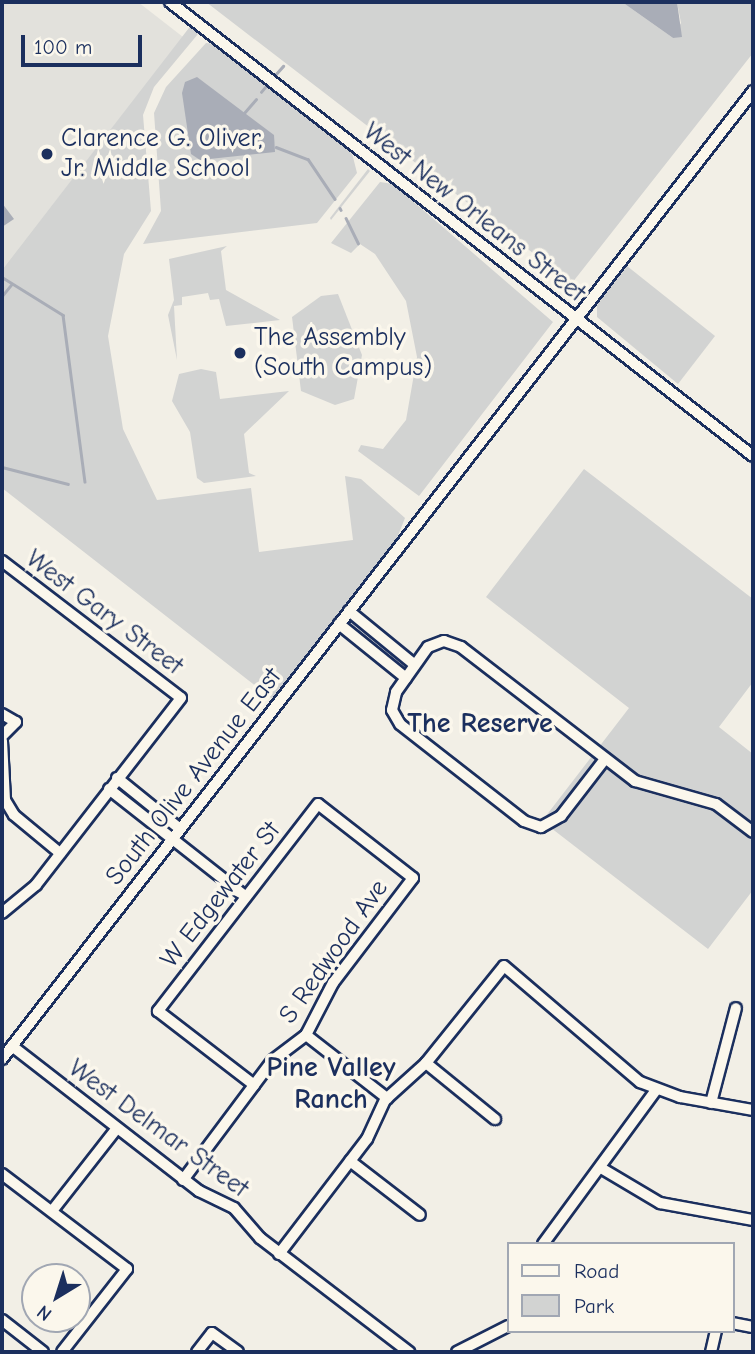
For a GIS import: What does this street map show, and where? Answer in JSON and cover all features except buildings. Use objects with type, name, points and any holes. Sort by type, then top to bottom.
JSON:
[{"type":"street","name":"West New Orleans Street","points":[[170,2],[753,456]]},
{"type":"street","points":[[576,319],[753,91]]},
{"type":"street","name":"South Olive Avenue East","points":[[2,1059],[576,319]]},
{"type":"street","name":"West Gary Street","points":[[2,561],[181,698],[117,779]]},
{"type":"street","points":[[349,611],[415,665]]},
{"type":"street","points":[[339,624],[406,678]]},
{"type":"street","points":[[605,759],[561,816],[541,827],[524,821],[400,724],[391,710],[406,678],[428,647],[444,641],[605,759],[635,781],[716,804],[753,832]]},
{"type":"street","points":[[2,715],[16,722],[2,738],[5,800],[14,815],[60,853]]},
{"type":"street","points":[[2,913],[20,901],[117,779],[180,829]]},
{"type":"street","points":[[109,789],[246,897]]},
{"type":"street","name":"W Edgewater St","points":[[254,1085],[158,1011],[318,804],[413,878]]},
{"type":"street","name":"S Redwood Ave","points":[[183,1180],[273,1060],[306,1035],[333,983],[413,878]]},
{"type":"street","points":[[279,1254],[350,1161],[387,1098],[426,1063],[503,965],[546,996],[579,1035],[656,1090],[753,1110]]},
{"type":"street","points":[[711,1103],[736,1008]]},
{"type":"street","points":[[306,1035],[387,1098]]},
{"type":"street","name":"West Delmar Street","points":[[12,1046],[183,1180],[234,1208],[279,1254],[409,1352]]},
{"type":"street","points":[[426,1063],[495,1119]]},
{"type":"street","points":[[545,1242],[656,1090]]},
{"type":"street","points":[[52,1211],[117,1128]]},
{"type":"street","points":[[350,1161],[420,1215]]},
{"type":"street","points":[[601,1168],[660,1203],[753,1220]]},
{"type":"street","points":[[2,1174],[127,1269],[62,1352]]},
{"type":"street","points":[[2,1320],[43,1352]]},
{"type":"street","points":[[734,1323],[753,1327]]},
{"type":"street","points":[[457,1352],[506,1327]]},
{"type":"street","points":[[197,1352],[212,1332],[237,1352]]},
{"type":"street","points":[[711,1352],[716,1333]]},
{"type":"shaded area","name":"Clarence G. Oliver, Jr. Middle School","points":[[2,2],[138,2],[183,37],[2,270]]},
{"type":"shaded area","points":[[622,2],[677,2],[682,37],[673,38]]},
{"type":"shaded area","points":[[197,77],[274,135],[275,152],[200,160],[191,154],[182,93],[185,82]]},
{"type":"shaded area","points":[[2,203],[14,219],[2,227]]},
{"type":"green space","points":[[206,2],[622,2],[673,38],[681,23],[677,2],[753,2],[753,53],[572,283]]},
{"type":"green space","points":[[192,24],[198,34],[154,87],[143,115],[151,211],[124,254],[108,336],[123,429],[157,500],[251,488],[259,552],[353,540],[345,476],[361,479],[405,518],[393,548],[275,701],[2,488],[2,270]]},
{"type":"green space","points":[[206,43],[217,44],[351,149],[357,173],[317,223],[143,244],[161,211],[154,113],[166,87]]},
{"type":"green space","points":[[368,169],[370,171],[331,220],[330,218]]},
{"type":"green space","points":[[380,182],[393,184],[553,322],[419,496],[358,451],[361,445],[383,449],[406,420],[417,357],[406,301],[375,254],[360,244],[351,253],[331,243]]},
{"type":"green space","points":[[227,246],[221,251],[226,290],[280,320],[226,326],[219,299],[210,300],[208,293],[182,297],[182,305],[174,306],[177,360],[168,315],[174,300],[169,259]]},
{"type":"green space","points":[[627,266],[715,336],[678,384],[597,317],[597,305]]},
{"type":"green space","points":[[338,294],[362,355],[354,399],[335,405],[301,391],[292,317],[321,296]]},
{"type":"green space","points":[[201,369],[216,372],[220,399],[289,391],[244,434],[249,473],[256,476],[204,483],[197,478],[190,432],[172,401],[179,374]]},
{"type":"green space","points":[[584,469],[753,599],[753,682],[719,727],[753,754],[753,890],[708,949],[542,821],[629,708],[486,597]]},
{"type":"waterway","points":[[275,75],[283,66]]},
{"type":"waterway","points":[[261,92],[266,86]]},
{"type":"waterway","points":[[244,113],[256,99]]},
{"type":"waterway","points":[[276,147],[308,159],[335,199]]},
{"type":"waterway","points":[[346,218],[358,243]]},
{"type":"waterway","points":[[2,277],[63,315],[85,482]]},
{"type":"waterway","points":[[2,296],[11,285]]},
{"type":"waterway","points":[[2,467],[68,484]]},
{"type":"place","name":"Clarence G. Oliver, Jr. Middle School","points":[[47,154]]},
{"type":"place","name":"The Assembly (South Campus)","points":[[240,353]]},
{"type":"district","name":"The Reserve","points":[[480,723]]},
{"type":"district","name":"Pine Valley Ranch","points":[[331,1083]]}]
